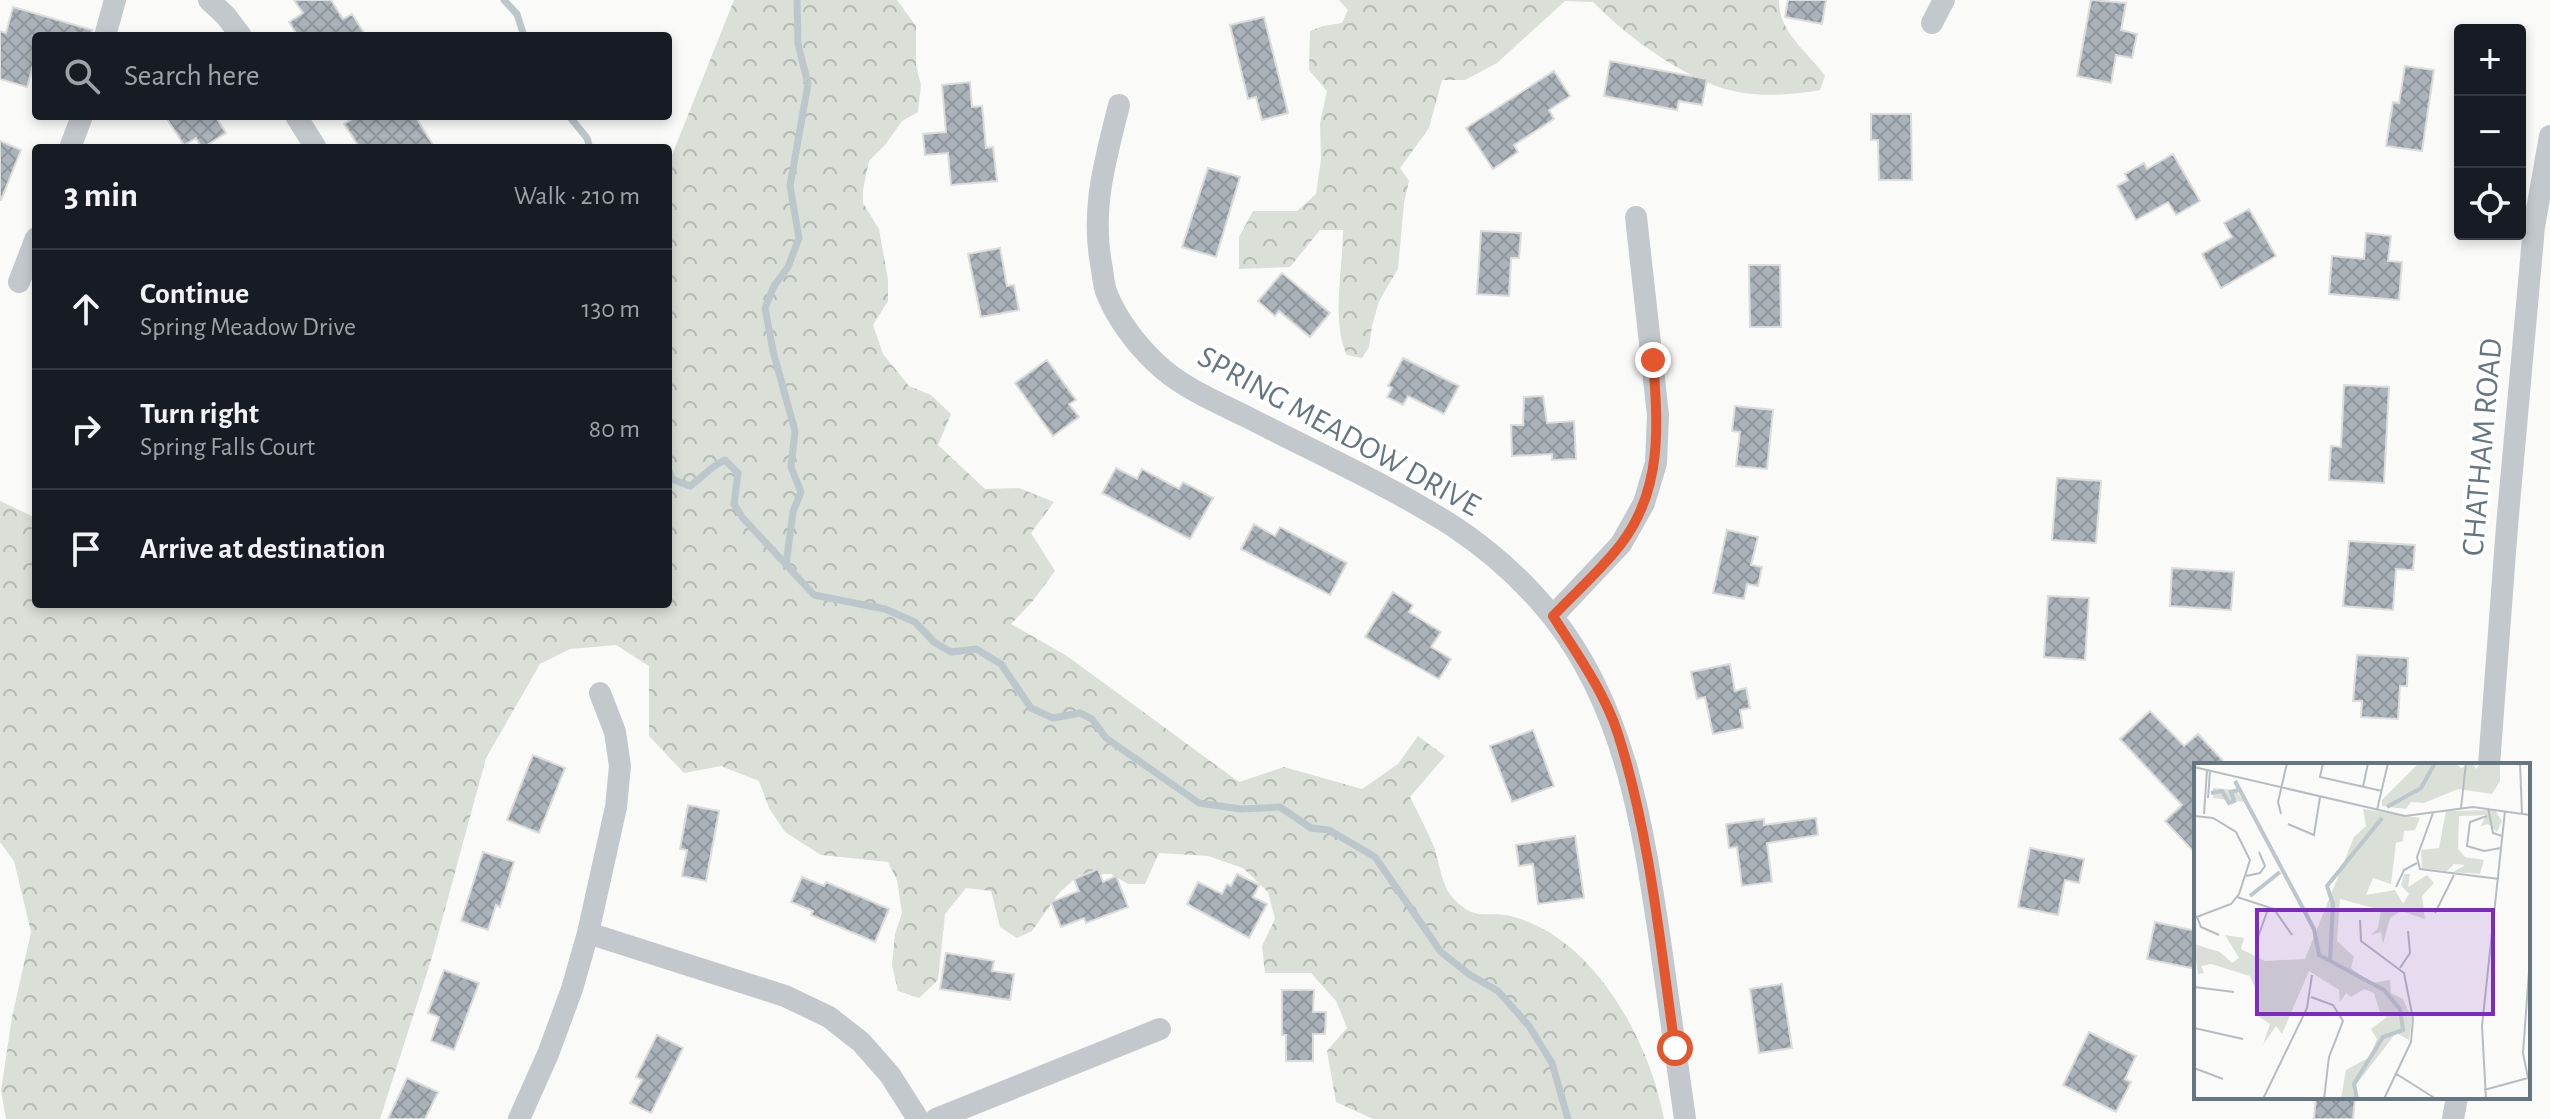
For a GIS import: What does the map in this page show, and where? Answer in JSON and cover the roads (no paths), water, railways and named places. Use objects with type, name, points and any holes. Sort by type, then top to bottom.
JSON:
[{"type":"street","points":[[106,32],[115,0]]},
{"type":"street","points":[[209,0],[238,32]]},
{"type":"street","points":[[1932,23],[1944,0]]},
{"type":"street","name":"SPRING MEADOW DRIVE","points":[[1119,105],[1101,175],[1096,214],[1099,257],[1107,293],[1128,330],[1156,364],[1194,390],[1454,527],[1504,566],[1553,616],[1594,680],[1617,732],[1650,873],[1685,1119]]},
{"type":"street","points":[[72,144],[80,120]]},
{"type":"street","points":[[298,120],[314,144]]},
{"type":"street","name":"CHATHAM ROAD","points":[[2489,763],[2534,227],[2550,136]]},
{"type":"street","points":[[1553,616],[1621,544],[1644,503],[1656,463],[1658,415],[1636,217]]},
{"type":"street","points":[[19,282],[32,248]]},
{"type":"street","points":[[519,1119],[548,1054],[588,933],[616,807],[620,766],[615,732],[600,693]]},
{"type":"street","points":[[588,933],[785,996],[829,1017],[871,1053],[890,1075],[918,1119]]},
{"type":"street","points":[[936,1119],[1160,1029]]},
{"type":"street","points":[[2453,1119],[2457,1099]]},
{"type":"waterway","points":[[504,0],[517,14],[523,32]]},
{"type":"waterway","points":[[786,565],[793,512],[801,492],[791,467],[795,431],[773,351],[765,308],[774,286],[788,267],[799,238],[790,186],[808,84],[798,44],[797,0]]},
{"type":"waterway","points":[[572,120],[589,144]]},
{"type":"waterway","points":[[672,479],[690,486],[725,460],[738,473],[734,504],[742,517],[814,595],[885,609],[915,622],[934,642],[951,652],[976,649],[1001,664],[1031,708],[1053,718],[1080,713],[1092,719],[1106,738],[1199,803],[1241,809],[1280,807],[1311,828],[1329,830],[1375,857],[1441,952],[1470,975],[1498,991],[1529,1026],[1552,1063],[1568,1119]]}]
